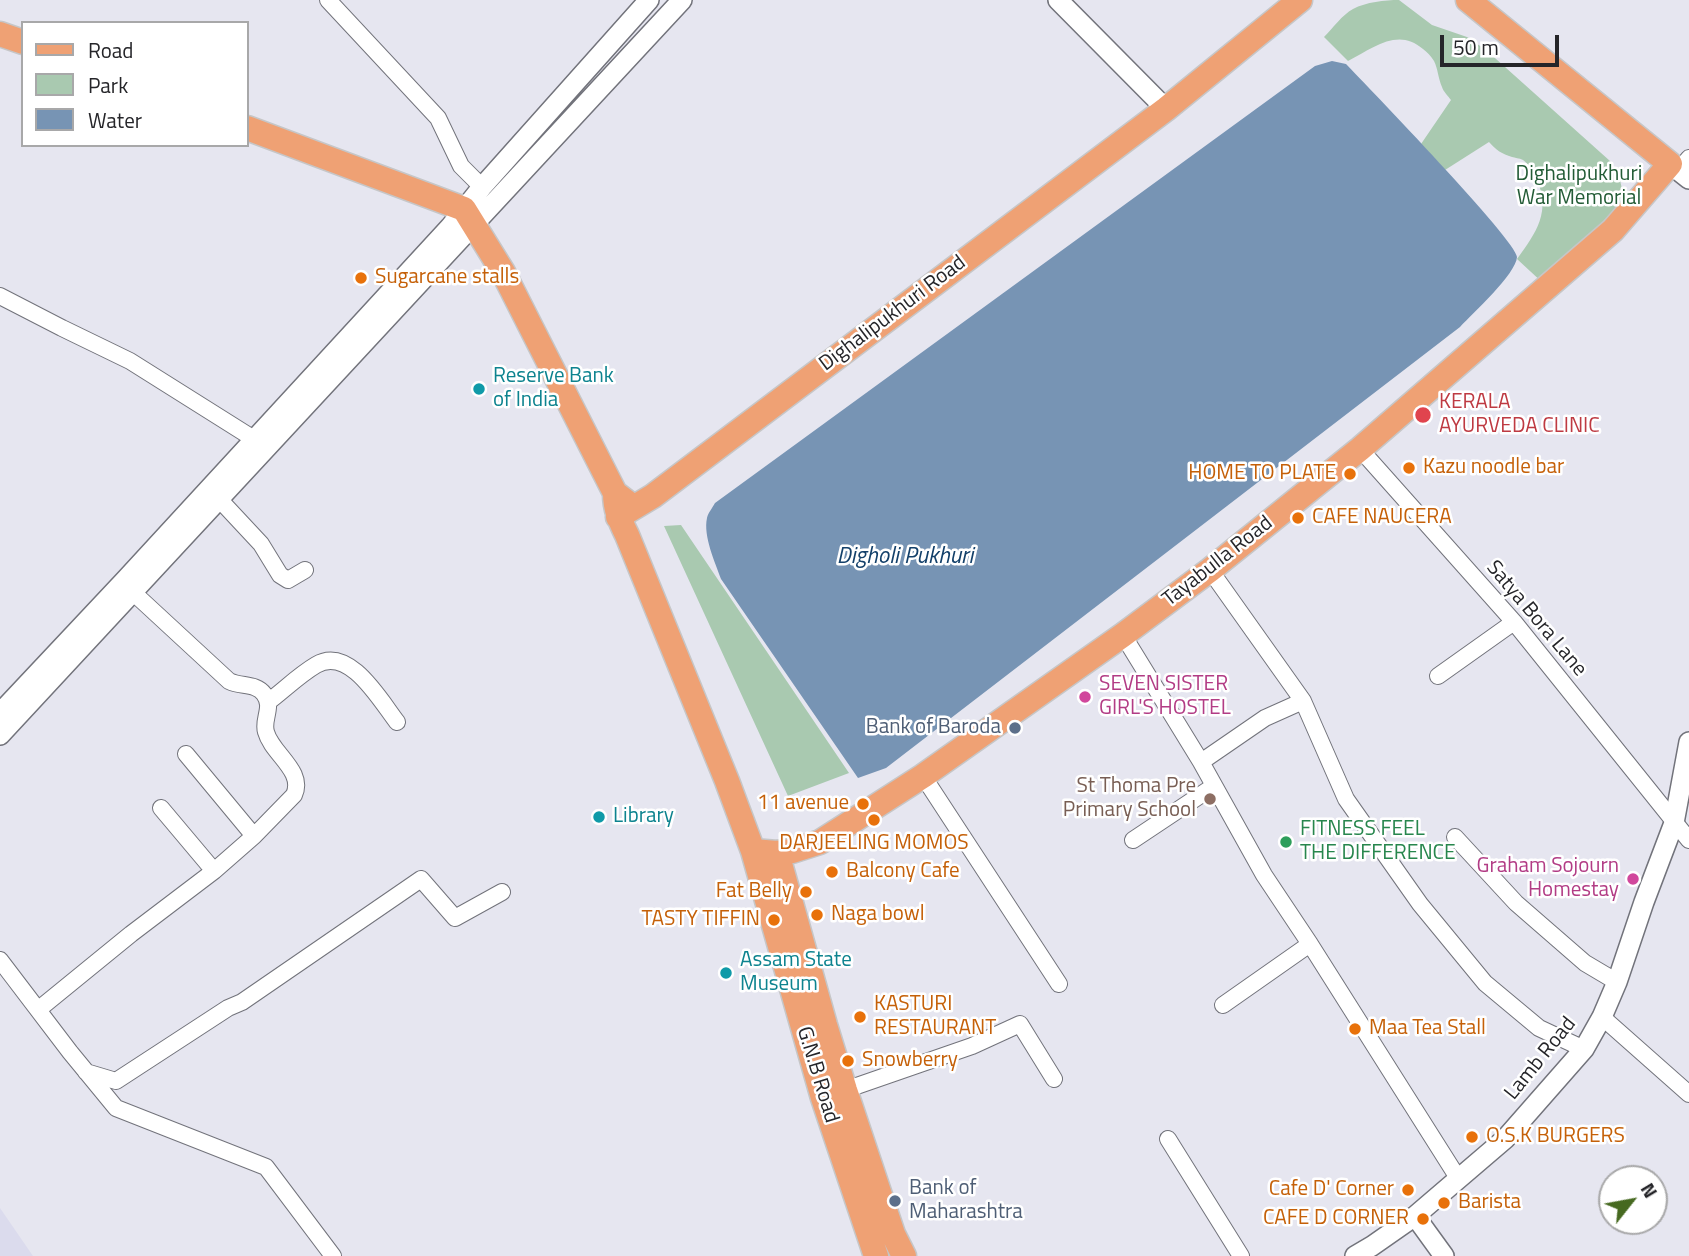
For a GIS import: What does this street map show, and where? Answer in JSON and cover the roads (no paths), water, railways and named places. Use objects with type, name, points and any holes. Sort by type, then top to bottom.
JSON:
[{"type":"main road","name":"Dighalipukhuri Road","points":[[622,506],[653,496],[1166,108],[1300,0]]},
{"type":"main road","points":[[1468,0],[1682,168]]},
{"type":"main road","points":[[0,34],[21,41]]},
{"type":"main road","points":[[248,128],[468,217],[503,272],[622,506],[628,536],[765,852]]},
{"type":"main road","name":"Tayabulla Road","points":[[765,852],[792,851],[820,842],[922,776],[1123,635],[1210,570],[1360,449],[1613,230],[1638,200],[1682,168]]},
{"type":"main road","name":"G.N.B Road","points":[[765,852],[893,1234],[904,1256]]},
{"type":"main road","name":"G.N.B Road","points":[[765,852],[823,1098],[876,1256]]},
{"type":"street","points":[[328,0],[438,118],[461,166],[482,187]]},
{"type":"street","points":[[0,713],[219,499],[438,264],[468,217],[482,187],[649,0]]},
{"type":"street","points":[[0,735],[254,439],[450,227],[509,188],[682,0]]},
{"type":"street","points":[[1058,0],[1166,108]]},
{"type":"street","points":[[0,296],[130,360],[254,439]]},
{"type":"street","name":"Satya Bora Lane","points":[[1360,449],[1514,622],[1689,840]]},
{"type":"street","points":[[219,499],[261,544],[280,575],[288,580],[305,570]]},
{"type":"street","points":[[1210,570],[1303,701],[1346,799],[1420,904],[1485,983],[1539,1028],[1584,1049]]},
{"type":"street","points":[[39,1009],[214,871],[254,836],[295,795],[298,788],[296,778],[266,734],[268,702],[260,690],[229,681],[127,587]]},
{"type":"street","points":[[1438,676],[1514,622]]},
{"type":"street","points":[[1123,635],[1201,762],[1264,875],[1458,1178]]},
{"type":"street","points":[[268,702],[318,664],[331,660],[340,661],[361,676],[397,722]]},
{"type":"street","points":[[1201,762],[1265,718],[1303,701]]},
{"type":"street","name":"Lamb Road","points":[[1355,1256],[1415,1216],[1505,1139],[1584,1049],[1617,982],[1644,902],[1684,800],[1689,743]]},
{"type":"street","points":[[186,754],[254,836]]},
{"type":"street","points":[[922,776],[1059,984]]},
{"type":"street","points":[[1133,840],[1214,786]]},
{"type":"street","points":[[161,808],[214,871]]},
{"type":"street","points":[[1455,837],[1516,904],[1585,963],[1617,982]]},
{"type":"street","points":[[86,1072],[116,1081],[228,1008],[242,1002],[421,878],[455,918],[502,892]]},
{"type":"street","points":[[1223,1004],[1310,944]]},
{"type":"street","points":[[0,960],[116,1108],[266,1167],[333,1256]]},
{"type":"street","points":[[1602,1017],[1689,1094]]},
{"type":"street","points":[[845,1090],[972,1046],[1020,1024],[1054,1079]]},
{"type":"street","points":[[1168,1139],[1241,1256]]},
{"type":"street","points":[[1415,1216],[1444,1256]]},
{"type":"water","name":"Digholi Pukhuri","points":[[1332,61],[1346,64],[1493,223],[1517,257],[1510,273],[1460,327],[886,768],[858,778],[721,579],[707,533],[709,512],[715,503],[1315,66]]},
{"type":"place","name":"Sugarcane stalls","points":[[361,278]]},
{"type":"place","name":"Reserve Bank of India","points":[[479,389]]},
{"type":"place","name":"KERALA AYURVEDA CLINIC","points":[[1423,415]]},
{"type":"place","name":"Kazu noodle bar","points":[[1409,468]]},
{"type":"place","name":"HOME TO PLATE","points":[[1350,474]]},
{"type":"place","name":"CAFE NAUCERA","points":[[1298,518]]},
{"type":"place","name":"SEVEN SISTER GIRL'S HOSTEL","points":[[1085,697]]},
{"type":"place","name":"Bank of Baroda","points":[[1015,728]]},
{"type":"place","name":"St Thoma Pre Primary School","points":[[1210,799]]},
{"type":"place","name":"11 avenue","points":[[863,804]]},
{"type":"place","name":"Library","points":[[599,817]]},
{"type":"place","name":"DARJEELING MOMOS","points":[[874,820]]},
{"type":"place","name":"FITNESS FEEL THE DIFFERENCE","points":[[1286,842]]},
{"type":"place","name":"Balcony Cafe","points":[[832,872]]},
{"type":"place","name":"Graham Sojourn Homestay","points":[[1633,879]]},
{"type":"place","name":"Fat Belly","points":[[806,892]]},
{"type":"place","name":"Naga bowl","points":[[817,915]]},
{"type":"place","name":"TASTY TIFFIN","points":[[774,920]]},
{"type":"place","name":"Assam State Museum","points":[[726,973]]},
{"type":"place","name":"KASTURI RESTAURANT","points":[[860,1017]]},
{"type":"place","name":"Maa Tea Stall","points":[[1355,1029]]},
{"type":"place","name":"Snowberry","points":[[848,1061]]},
{"type":"place","name":"O.S.K BURGERS","points":[[1472,1137]]},
{"type":"place","name":"Cafe D' Corner","points":[[1408,1190]]},
{"type":"place","name":"Bank of Maharashtra","points":[[895,1201]]},
{"type":"place","name":"Barista","points":[[1444,1203]]},
{"type":"place","name":"CAFE D CORNER","points":[[1423,1219]]},
{"type":"park label","name":"Dighalipukhuri War Memorial","points":[[1579,187]]}]
